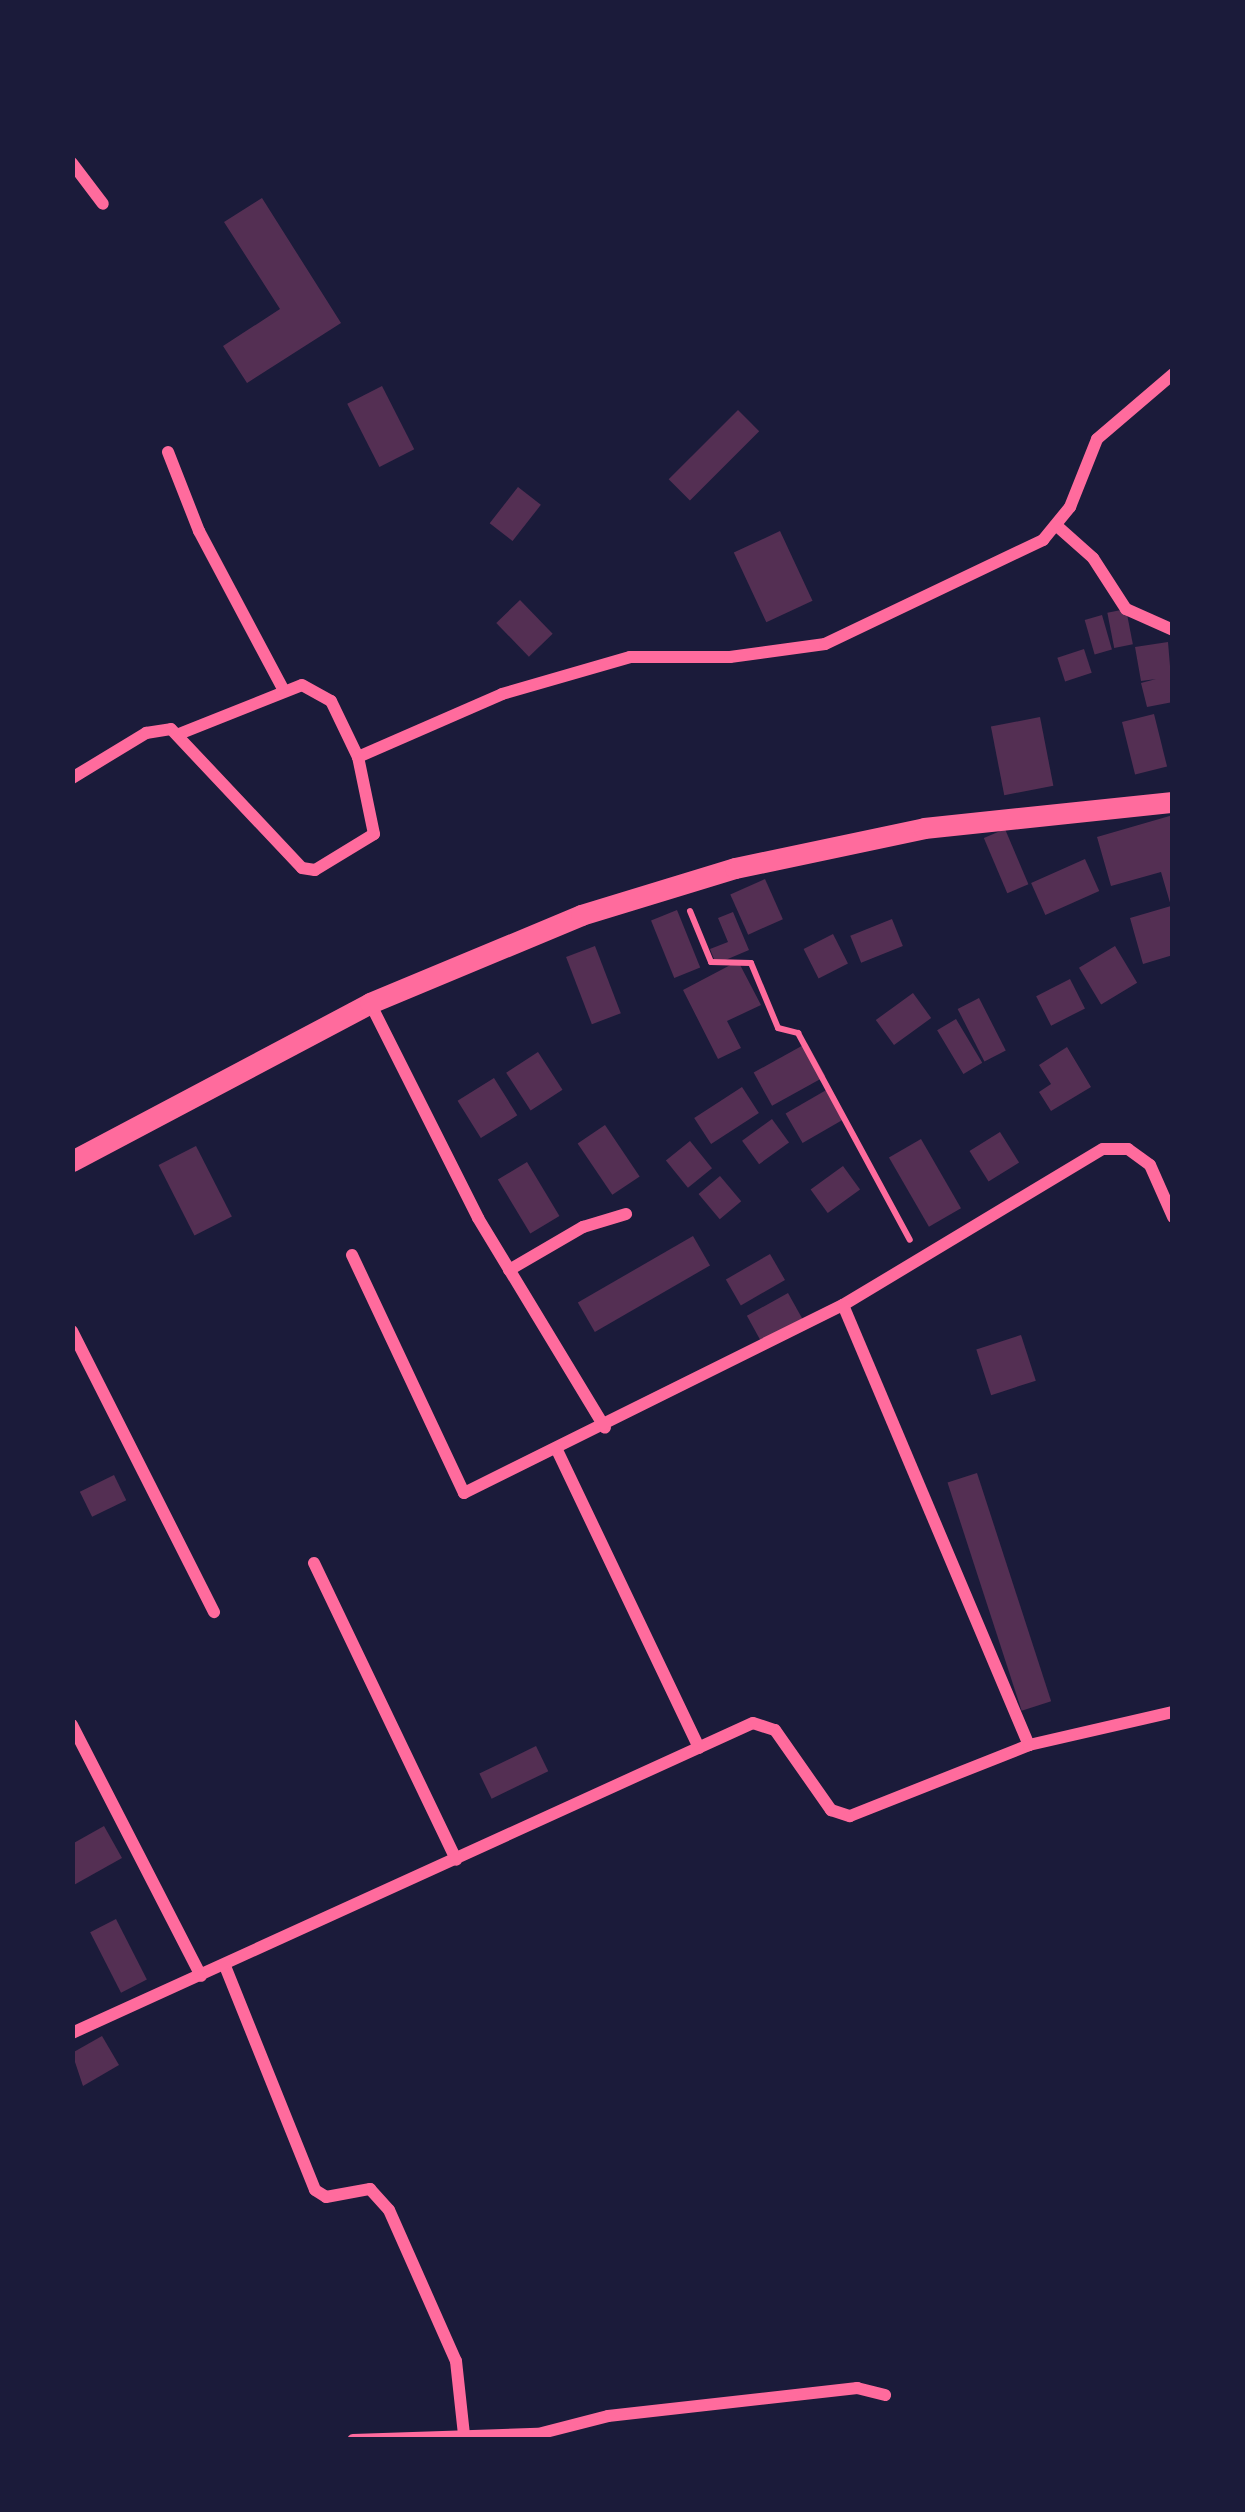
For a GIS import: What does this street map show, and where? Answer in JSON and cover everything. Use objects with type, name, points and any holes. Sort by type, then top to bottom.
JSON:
[{"type":"street","points":[[72,163],[103,205]]},
{"type":"street","points":[[358,757],[502,694],[631,657],[730,657],[825,644],[1000,565],[1057,526],[1097,440],[1173,374]]},
{"type":"street","points":[[168,452],[199,532],[283,689]]},
{"type":"street","points":[[1057,526],[1093,558],[1126,608],[1173,630]]},
{"type":"street","points":[[72,778],[156,729],[178,734],[311,871],[374,834],[358,757],[331,701],[302,686],[283,689],[178,734]]},
{"type":"street","points":[[72,1161],[370,1003],[581,915],[679,885],[924,828],[1173,802]]},
{"type":"street","points":[[370,1003],[509,1270],[605,1428]]},
{"type":"street","points":[[352,1255],[464,1493],[605,1428],[843,1305],[1116,1146],[1150,1165],[1173,1217]]},
{"type":"street","points":[[509,1270],[583,1228],[626,1214]]},
{"type":"street","points":[[843,1305],[1029,1745]]},
{"type":"street","points":[[72,1331],[214,1612]]},
{"type":"street","points":[[557,1450],[699,1748]]},
{"type":"street","points":[[314,1562],[456,1860]]},
{"type":"street","points":[[72,2033],[753,1723],[768,1726],[831,1810],[850,1816],[1029,1745],[1173,1712]]},
{"type":"street","points":[[72,1725],[201,1976]]},
{"type":"street","points":[[225,1966],[314,2190],[326,2197],[370,2189],[388,2210],[456,2361],[464,2435]]},
{"type":"street","points":[[353,2440],[538,2434],[572,2424],[857,2388],[885,2395]]},
{"type":"street","points":[[572,2424],[578,2440]]},
{"type":"path","points":[[679,885],[711,962],[751,963],[778,1028],[798,1033],[920,1259]]},
{"type":"building","points":[[262,198],[341,323],[247,383],[223,346],[280,309],[224,222]]},
{"type":"building","points":[[382,386],[414,449],[379,467],[347,404]]},
{"type":"building","points":[[738,410],[759,431],[690,501],[669,479]]},
{"type":"building","points":[[518,487],[541,505],[513,541],[490,523]]},
{"type":"building","points":[[780,531],[813,601],[766,622],[734,553]]},
{"type":"building","points":[[520,600],[553,634],[529,657],[496,623]]},
{"type":"building","points":[[1126,609],[1133,644],[1114,648],[1107,613]]},
{"type":"building","points":[[1102,615],[1112,650],[1095,655],[1085,620]]},
{"type":"building","points":[[1168,642],[1173,702],[1147,707],[1141,683],[1156,679],[1141,681],[1135,647]]},
{"type":"building","points":[[1084,649],[1092,673],[1065,681],[1057,658]]},
{"type":"building","points":[[1154,714],[1167,766],[1135,774],[1122,722]]},
{"type":"building","points":[[1040,717],[1053,786],[1004,795],[991,727]]},
{"type":"building","points":[[1173,815],[1173,955],[1143,964],[1130,918],[1171,906],[1161,872],[1111,886],[1097,837]]},
{"type":"building","points":[[1005,829],[1028,884],[1007,893],[984,838]]},
{"type":"building","points":[[1085,859],[1099,891],[1045,915],[1031,883]]},
{"type":"building","points":[[765,879],[783,919],[748,935],[730,894]]},
{"type":"building","points":[[677,910],[700,967],[674,978],[651,920]]},
{"type":"building","points":[[733,912],[749,950],[716,964],[710,949],[728,942],[718,918]]},
{"type":"building","points":[[892,919],[903,946],[861,963],[850,936]]},
{"type":"building","points":[[833,934],[848,963],[819,978],[804,949]]},
{"type":"building","points":[[595,946],[621,1013],[592,1024],[566,957]]},
{"type":"building","points":[[1115,946],[1137,983],[1101,1004],[1079,968]]},
{"type":"building","points":[[738,961],[761,1005],[727,1021],[741,1048],[718,1059],[683,990]]},
{"type":"building","points":[[1070,979],[1085,1008],[1051,1026],[1036,996]]},
{"type":"building","points":[[913,993],[931,1018],[894,1045],[876,1020]]},
{"type":"building","points":[[979,998],[1006,1051],[984,1061],[958,1009]]},
{"type":"building","points":[[956,1019],[982,1063],[963,1074],[937,1030]]},
{"type":"building","points":[[807,1043],[825,1076],[772,1106],[754,1073]]},
{"type":"building","points":[[1067,1047],[1091,1087],[1051,1111],[1039,1092],[1051,1084],[1039,1065]]},
{"type":"building","points":[[538,1052],[563,1090],[531,1110],[506,1073]]},
{"type":"building","points":[[494,1078],[517,1115],[481,1138],[458,1101]]},
{"type":"building","points":[[742,1087],[759,1113],[711,1144],[694,1118]]},
{"type":"building","points":[[828,1089],[845,1118],[803,1143],[786,1114]]},
{"type":"building","points":[[772,1119],[789,1142],[759,1164],[742,1141]]},
{"type":"building","points":[[605,1125],[640,1176],[612,1195],[578,1143]]},
{"type":"building","points":[[1000,1132],[1019,1163],[989,1182],[969,1151]]},
{"type":"building","points":[[921,1139],[961,1208],[929,1227],[889,1158]]},
{"type":"building","points":[[690,1141],[712,1168],[688,1188],[666,1161]]},
{"type":"building","points":[[196,1146],[232,1216],[194,1235],[159,1165]]},
{"type":"building","points":[[527,1162],[559,1216],[530,1234],[498,1180]]},
{"type":"building","points":[[843,1166],[860,1189],[828,1213],[811,1190]]},
{"type":"building","points":[[720,1176],[741,1201],[720,1219],[699,1194]]},
{"type":"building","points":[[693,1236],[710,1265],[595,1332],[578,1302]]},
{"type":"building","points":[[770,1254],[785,1280],[741,1305],[726,1280]]},
{"type":"building","points":[[788,1293],[803,1320],[762,1343],[747,1316]]},
{"type":"building","points":[[1021,1335],[1036,1381],[991,1395],[976,1350]]},
{"type":"building","points":[[977,1473],[1051,1701],[1022,1711],[948,1483]]},
{"type":"building","points":[[114,1475],[126,1500],[92,1517],[80,1492]]},
{"type":"building","points":[[536,1746],[548,1771],[492,1799],[479,1774]]},
{"type":"building","points":[[104,1826],[122,1858],[72,1886],[72,1844]]},
{"type":"building","points":[[116,1919],[147,1980],[121,1993],[90,1932]]},
{"type":"building","points":[[102,2036],[119,2065],[83,2086],[72,2053]]}]
